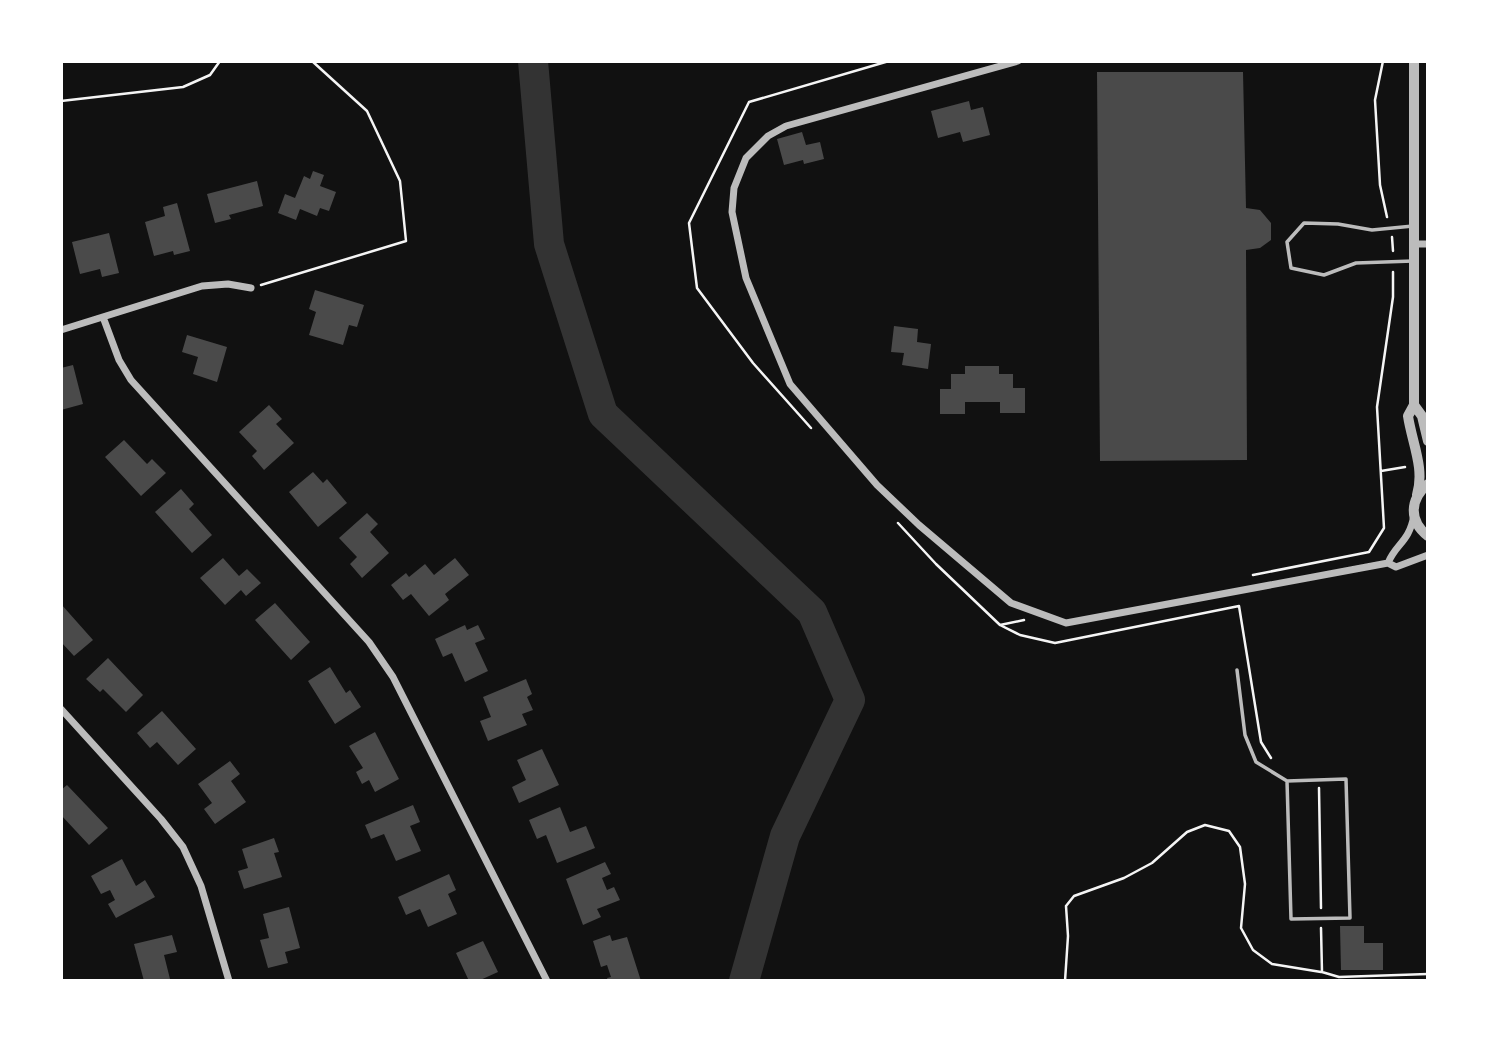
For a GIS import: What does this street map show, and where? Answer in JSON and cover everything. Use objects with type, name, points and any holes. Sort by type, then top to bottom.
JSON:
[{"type":"street","points":[[1018,61],[786,126],[768,136],[746,158],[734,188],[732,212],[746,278],[790,384],[877,485],[919,525],[1011,603],[1066,623],[1388,563],[1396,567],[1428,555]]},
{"type":"street","points":[[1414,61],[1415,405],[1422,416],[1428,441]]},
{"type":"street","points":[[1415,244],[1428,244]]},
{"type":"street","points":[[61,330],[202,286],[228,284],[251,288]]},
{"type":"street","points":[[103,317],[119,360],[131,380],[369,642],[393,677],[547,981]]},
{"type":"street","points":[[1388,563],[1391,555],[1409,534],[1420,485],[1420,468],[1408,416],[1415,405]]},
{"type":"street","points":[[1417,495],[1428,484]]},
{"type":"street","points":[[1414,515],[1419,529],[1428,536]]},
{"type":"street","points":[[61,709],[183,847],[201,886],[229,981]]},
{"type":"lane","points":[[1415,226],[1372,230],[1338,224],[1304,223],[1287,242],[1291,268],[1324,275],[1356,263],[1415,261]]},
{"type":"lane","points":[[1237,670],[1245,735],[1256,762],[1287,781],[1346,779],[1350,918],[1292,919],[1287,781]]},
{"type":"path","points":[[61,101],[183,88],[210,75],[220,61]]},
{"type":"path","points":[[251,288],[406,241],[400,181],[367,111],[312,61]]},
{"type":"path","points":[[812,430],[753,363],[696,288],[689,223],[749,102],[889,61]]},
{"type":"path","points":[[1383,61],[1374,100],[1380,186],[1388,219]]},
{"type":"path","points":[[1390,230],[1393,252]]},
{"type":"path","points":[[1248,576],[1369,552],[1384,528],[1377,407],[1393,297],[1393,264]]},
{"type":"path","points":[[891,516],[936,564],[1000,625],[1020,635]]},
{"type":"path","points":[[1000,625],[1046,616]]},
{"type":"path","points":[[1065,981],[1068,936],[1066,906],[1074,896],[1124,878],[1152,863],[1187,832],[1205,825],[1229,831],[1240,847],[1245,884],[1241,928],[1253,950],[1272,964],[1322,972]]},
{"type":"path","points":[[1340,981],[1339,977],[1428,974]]},
{"type":"building","points":[[1097,72],[1243,72],[1246,208],[1260,210],[1271,223],[1271,240],[1260,248],[1246,250],[1247,460],[1100,461]]},
{"type":"building","points":[[969,101],[971,110],[983,107],[990,135],[963,142],[960,132],[938,138],[931,111]]},
{"type":"building","points":[[802,132],[806,145],[820,142],[824,159],[804,164],[803,160],[784,165],[777,139]]},
{"type":"building","points":[[313,171],[324,175],[320,186],[336,192],[329,211],[320,208],[317,216],[300,209],[296,220],[278,213],[285,194],[295,198],[304,176],[310,179]]},
{"type":"building","points":[[257,181],[263,206],[229,215],[231,219],[215,223],[207,194]]},
{"type":"building","points":[[177,203],[190,251],[174,255],[173,251],[154,256],[145,222],[165,216],[163,207]]},
{"type":"building","points":[[109,233],[119,273],[102,277],[100,269],[80,274],[72,242]]},
{"type":"building","points":[[315,290],[364,305],[357,327],[349,325],[343,345],[309,335],[316,312],[309,309]]},
{"type":"building","points":[[894,326],[918,329],[917,342],[931,344],[928,369],[902,365],[904,353],[891,352]]},
{"type":"building","points":[[187,335],[227,347],[217,382],[193,374],[198,357],[182,352]]},
{"type":"building","points":[[73,365],[83,404],[61,410],[61,368]]},
{"type":"building","points":[[965,366],[999,366],[999,374],[1013,374],[1013,388],[1025,388],[1025,413],[1000,413],[1000,402],[965,402],[965,414],[940,414],[940,389],[951,389],[951,374],[965,374]]},
{"type":"building","points":[[269,405],[282,419],[276,424],[294,443],[264,470],[252,456],[257,451],[239,432]]},
{"type":"building","points":[[124,440],[147,464],[152,459],[166,473],[141,496],[105,457]]},
{"type":"building","points":[[313,472],[323,483],[327,479],[347,503],[318,527],[289,492]]},
{"type":"building","points":[[181,489],[194,504],[189,509],[212,535],[192,553],[155,512]]},
{"type":"building","points":[[367,513],[378,524],[370,532],[389,553],[362,578],[350,564],[357,557],[339,538]]},
{"type":"building","points":[[223,558],[239,576],[247,569],[261,583],[246,596],[241,590],[225,605],[200,578]]},
{"type":"building","points":[[455,558],[469,575],[445,594],[449,600],[429,616],[411,594],[403,600],[391,585],[406,573],[409,577],[425,564],[434,575]]},
{"type":"building","points":[[275,603],[310,642],[291,660],[255,620]]},
{"type":"building","points":[[61,604],[93,640],[74,656],[61,642]]},
{"type":"building","points":[[465,625],[467,630],[478,625],[485,639],[475,643],[488,671],[465,682],[452,653],[443,657],[435,639]]},
{"type":"building","points":[[108,658],[143,695],[126,712],[103,689],[100,692],[86,679]]},
{"type":"building","points":[[330,667],[346,693],[350,690],[361,707],[335,724],[308,681]]},
{"type":"building","points":[[526,679],[532,694],[527,697],[533,710],[522,714],[527,725],[488,741],[480,721],[491,717],[483,697]]},
{"type":"building","points":[[162,711],[196,749],[178,765],[157,742],[150,748],[137,733]]},
{"type":"building","points":[[375,732],[399,779],[375,792],[369,780],[362,784],[356,772],[363,768],[349,746]]},
{"type":"building","points":[[542,749],[559,785],[519,803],[512,787],[526,780],[517,760]]},
{"type":"building","points":[[230,761],[240,774],[231,781],[246,802],[215,824],[204,809],[212,803],[198,784]]},
{"type":"building","points":[[67,785],[108,828],[89,845],[61,815],[61,790]]},
{"type":"building","points":[[413,805],[420,822],[410,826],[421,851],[396,861],[384,834],[371,839],[365,825]]},
{"type":"building","points":[[560,807],[570,832],[586,826],[595,848],[557,863],[546,835],[537,839],[529,820]]},
{"type":"building","points":[[274,838],[279,852],[274,853],[282,877],[244,889],[238,871],[248,868],[242,849]]},
{"type":"building","points":[[122,859],[136,886],[145,880],[155,897],[116,918],[108,904],[115,900],[110,890],[101,894],[91,876]]},
{"type":"building","points":[[605,862],[611,874],[602,878],[607,890],[614,887],[620,900],[597,909],[601,917],[583,925],[566,879]]},
{"type":"building","points":[[449,874],[456,890],[448,894],[457,914],[428,927],[420,909],[406,915],[398,897]]},
{"type":"building","points":[[289,907],[300,948],[285,952],[288,963],[268,968],[260,940],[269,938],[263,914]]},
{"type":"building","points":[[1340,926],[1364,926],[1364,943],[1383,943],[1383,970],[1341,970]]},
{"type":"building","points":[[172,935],[177,952],[164,955],[170,979],[144,981],[134,944]]},
{"type":"building","points":[[610,935],[612,941],[627,937],[641,981],[608,981],[607,978],[611,977],[607,965],[601,967],[593,941]]},
{"type":"building","points":[[483,941],[498,972],[478,981],[469,981],[456,953]]},
{"type":"waterway","points":[[533,61],[549,244],[603,414],[812,612],[850,700],[785,836],[744,981]]}]
